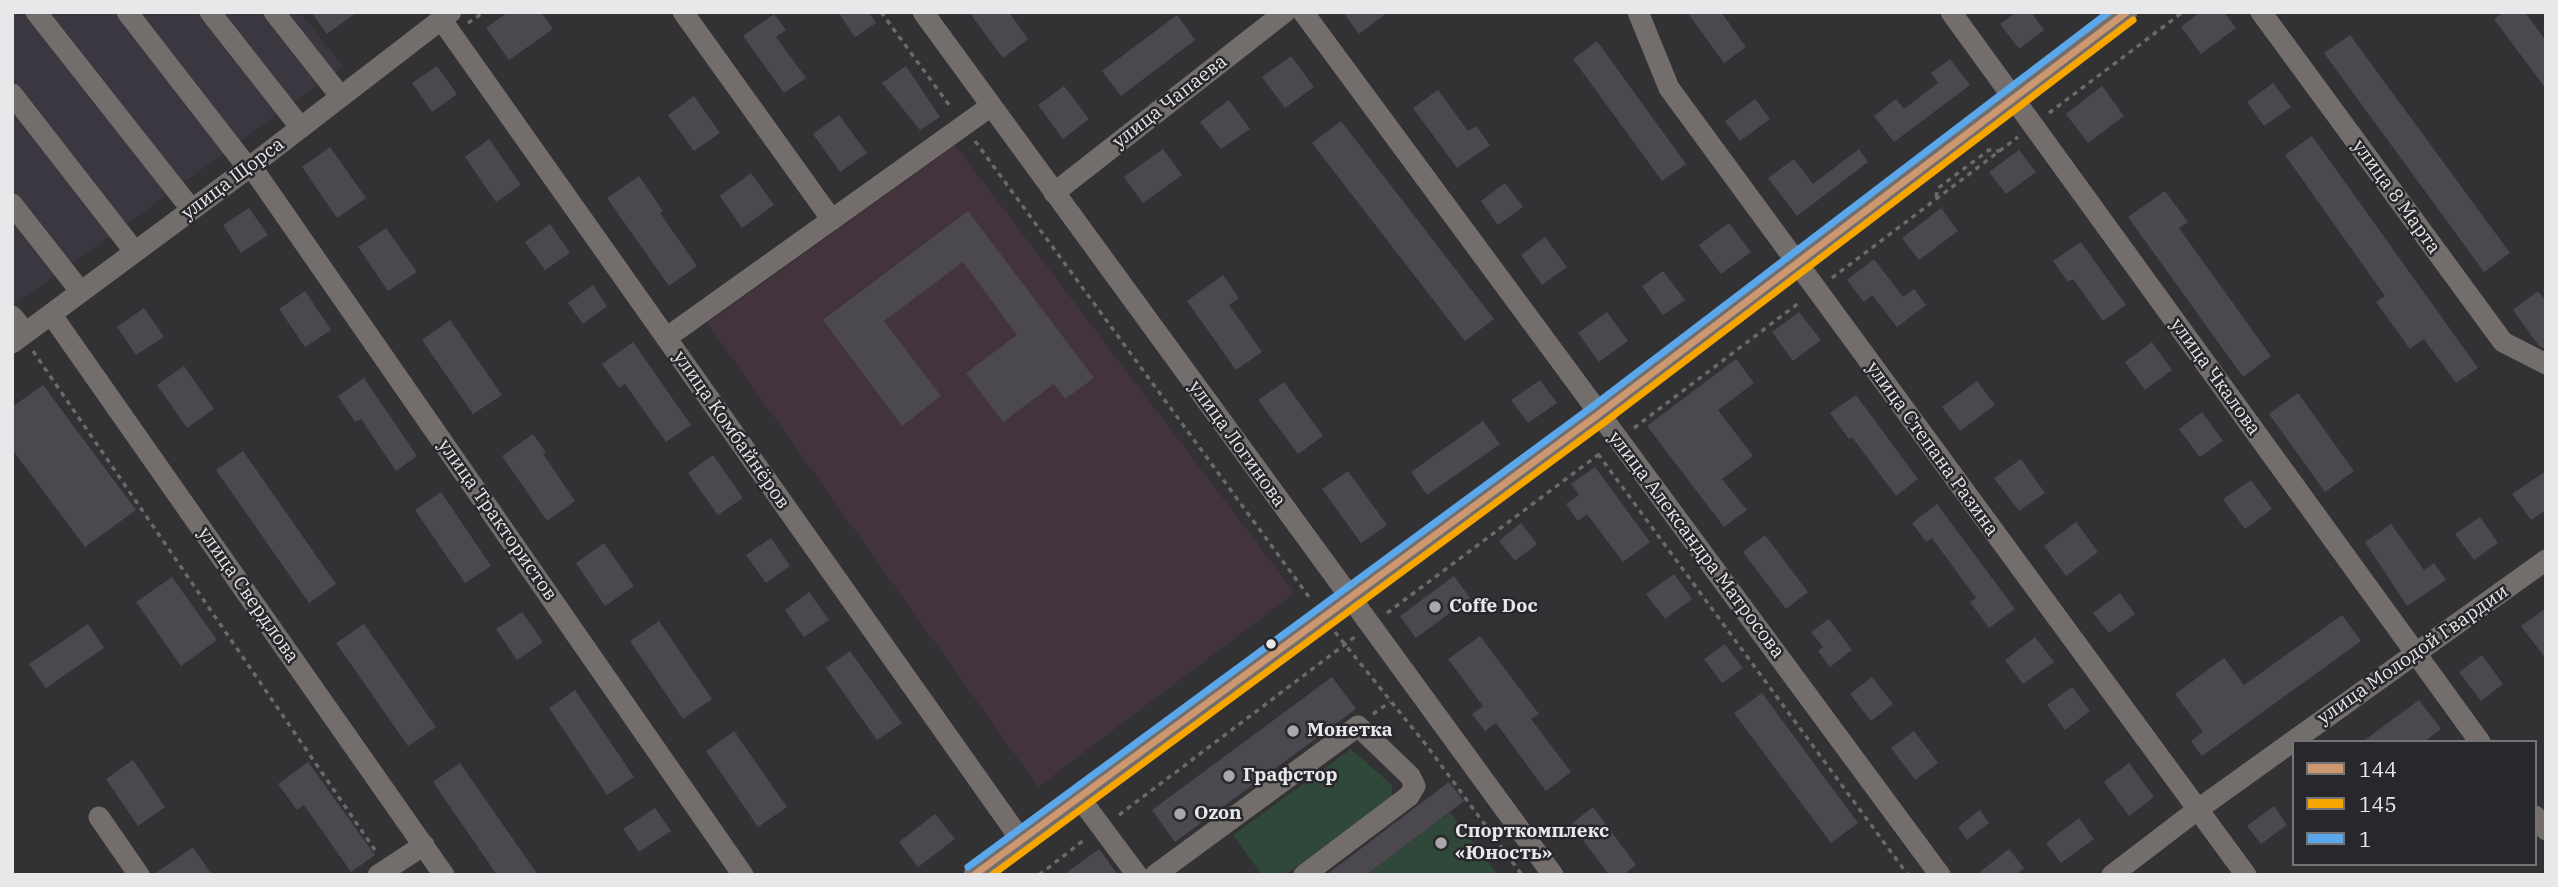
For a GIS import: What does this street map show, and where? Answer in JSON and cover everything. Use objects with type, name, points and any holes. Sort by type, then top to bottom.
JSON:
[{"type":"street","points":[[36,12],[192,210]]},
{"type":"street","name":"улица Трактористов","points":[[127,12],[250,167],[743,875]]},
{"type":"street","points":[[210,12],[301,128]]},
{"type":"street","points":[[274,12],[341,97]]},
{"type":"street","points":[[683,12],[832,220]]},
{"type":"street","name":"улица Логинова","points":[[923,12],[1553,875]]},
{"type":"street","name":"улица Чапаева","points":[[1054,193],[1285,12]]},
{"type":"street","name":"улица Александра Матросова","points":[[1303,12],[1940,875]]},
{"type":"street","name":"улица Степана Разина","points":[[1638,12],[1669,88],[2246,875]]},
{"type":"street","name":"улица Чкалова","points":[[1951,12],[2035,124],[2413,653],[2478,740]]},
{"type":"street","points":[[974,875],[1599,414],[1795,262],[2127,12]]},
{"type":"street","name":"улица 8 Марта","points":[[2261,12],[2502,342],[2546,364]]},
{"type":"street","name":"улица Щорса","points":[[23,342],[51,314],[250,167],[446,16]]},
{"type":"street","name":"улица Комбайнёров","points":[[446,16],[666,338],[1021,840]]},
{"type":"street","points":[[12,94],[135,252]]},
{"type":"street","points":[[666,338],[991,106]]},
{"type":"street","points":[[12,204],[81,292]]},
{"type":"street","name":"улица Свердлова","points":[[51,314],[444,875]]},
{"type":"street","points":[[12,316],[23,342]]},
{"type":"street","name":"улица Молодой Гвардии","points":[[2293,740],[2546,560]]},
{"type":"street","points":[[1155,875],[1357,726],[1410,776],[1415,786],[1409,796],[1304,875]]},
{"type":"street","name":"улица Молодой Гвардии","points":[[2112,875],[2292,741]]},
{"type":"street","points":[[1079,797],[1137,875]]},
{"type":"street","points":[[99,817],[139,875]]},
{"type":"street","points":[[382,872],[424,845]]},
{"type":"path","points":[[881,12],[1324,617],[1427,746],[1522,875]]},
{"type":"path","points":[[1039,875],[2183,12]]},
{"type":"path","points":[[23,342],[382,872]]},
{"type":"path","points":[[1598,454],[1908,875]]},
{"type":"shaded area","points":[[12,12],[300,12],[343,67],[12,307]]},
{"type":"shaded area","points":[[955,145],[1295,593],[1038,787],[707,323]]},
{"type":"green space","points":[[1351,749],[1392,785],[1392,796],[1285,875],[1262,875],[1233,835]]},
{"type":"green space","name":"Спорткомплекс «Юность»","points":[[1450,812],[1498,875],[1366,875]]},
{"type":"building","points":[[311,12],[357,12],[327,34]]},
{"type":"building","points":[[508,12],[541,12],[553,29],[509,60],[486,28]]},
{"type":"building","points":[[838,12],[869,12],[876,23],[855,37]]},
{"type":"building","points":[[969,12],[1009,12],[1028,39],[1003,58]]},
{"type":"building","points":[[1343,12],[1388,12],[1359,34]]},
{"type":"building","points":[[1687,12],[1721,12],[1746,47],[1724,63]]},
{"type":"building","points":[[2016,12],[2031,12],[2044,30],[2019,49],[2000,24]]},
{"type":"building","points":[[2200,12],[2224,12],[2236,28],[2201,54],[2181,27]]},
{"type":"building","points":[[2504,12],[2525,12],[2546,41],[2546,89],[2494,19]]},
{"type":"building","points":[[774,14],[786,30],[776,37],[806,78],[784,93],[743,36]]},
{"type":"building","points":[[1177,15],[1195,40],[1121,96],[1102,71]]},
{"type":"building","points":[[2350,35],[2510,253],[2484,272],[2324,53]]},
{"type":"building","points":[[1597,41],[1686,164],[1662,181],[1573,59]]},
{"type":"building","points":[[1291,56],[1314,87],[1285,108],[1262,77]]},
{"type":"building","points":[[1950,59],[1970,85],[1894,142],[1874,116],[1896,99],[1904,109],[1938,83],[1931,73]]},
{"type":"building","points":[[437,66],[457,94],[432,112],[412,83]]},
{"type":"building","points":[[906,66],[940,117],[920,130],[882,83]]},
{"type":"building","points":[[2273,83],[2291,107],[2264,126],[2247,102]]},
{"type":"building","points":[[1064,86],[1089,119],[1063,139],[1038,105]]},
{"type":"building","points":[[2102,86],[2124,116],[2088,143],[2066,114]]},
{"type":"building","points":[[1438,90],[1468,131],[1476,126],[1490,145],[1457,168],[1413,108]]},
{"type":"building","points":[[694,96],[720,133],[694,151],[668,115]]},
{"type":"building","points":[[1755,99],[1770,119],[1740,141],[1725,121]]},
{"type":"building","points":[[1229,100],[1250,129],[1221,149],[1200,122]]},
{"type":"building","points":[[839,115],[867,153],[840,172],[813,134]]},
{"type":"building","points":[[1341,121],[1494,319],[1465,341],[1312,143]]},
{"type":"building","points":[[2312,136],[2478,368],[2456,383],[2424,339],[2410,349],[2376,302],[2385,296],[2285,155]]},
{"type":"building","points":[[489,139],[521,185],[496,202],[465,157]]},
{"type":"building","points":[[330,147],[366,198],[337,218],[302,167]]},
{"type":"building","points":[[1163,149],[1182,175],[1143,203],[1124,177]]},
{"type":"building","points":[[1859,149],[1868,162],[1797,216],[1768,178],[1794,159],[1813,184]]},
{"type":"building","points":[[2019,150],[2036,172],[2006,194],[1989,172]]},
{"type":"building","points":[[751,173],[774,205],[742,228],[720,196]]},
{"type":"building","points":[[639,176],[663,211],[660,213],[697,266],[669,286],[607,198]]},
{"type":"building","points":[[1505,183],[1523,207],[1498,225],[1481,201]]},
{"type":"building","points":[[2165,191],[2188,222],[2179,228],[2271,356],[2243,377],[2128,217]]},
{"type":"building","points":[[249,208],[268,235],[241,253],[223,225]]},
{"type":"building","points":[[1941,208],[1958,231],[1919,260],[1902,238]]},
{"type":"building","points":[[968,211],[1094,378],[1065,399],[1054,384],[1003,422],[966,373],[1017,335],[963,262],[884,321],[941,396],[902,426],[823,320]]},
{"type":"building","points":[[1729,223],[1751,252],[1721,274],[1699,245]]},
{"type":"building","points":[[550,224],[570,253],[545,270],[525,242]]},
{"type":"building","points":[[386,228],[417,272],[388,291],[358,247]]},
{"type":"building","points":[[1545,237],[1567,267],[1542,285],[1521,255]]},
{"type":"building","points":[[2081,242],[2126,305],[2103,321],[2073,279],[2068,282],[2053,261]]},
{"type":"building","points":[[1874,259],[1903,297],[1914,289],[1926,305],[1897,327],[1872,295],[1864,302],[1847,280]]},
{"type":"building","points":[[1663,271],[1685,300],[1663,315],[1642,286]]},
{"type":"building","points":[[1223,275],[1239,298],[1229,305],[1262,352],[1236,370],[1187,301]]},
{"type":"building","points":[[593,285],[607,306],[583,324],[568,303]]},
{"type":"building","points":[[305,291],[331,330],[305,347],[279,309]]},
{"type":"building","points":[[2538,291],[2546,301],[2546,349],[2539,346],[2513,310]]},
{"type":"building","points":[[144,308],[164,337],[136,355],[117,327]]},
{"type":"building","points":[[1607,312],[1628,341],[1599,362],[1578,333]]},
{"type":"building","points":[[1799,312],[1821,340],[1793,361],[1772,332]]},
{"type":"building","points":[[450,320],[502,395],[473,414],[422,340]]},
{"type":"building","points":[[633,342],[691,425],[666,442],[625,384],[619,388],[602,364]]},
{"type":"building","points":[[2152,342],[2172,370],[2145,390],[2125,362]]},
{"type":"building","points":[[1736,359],[1754,383],[1718,410],[1753,456],[1722,479],[1747,510],[1724,527],[1647,426]]},
{"type":"building","points":[[184,366],[214,409],[187,428],[157,385]]},
{"type":"building","points":[[364,378],[417,456],[396,471],[361,419],[355,422],[338,396]]},
{"type":"building","points":[[1540,380],[1557,403],[1528,423],[1511,400]]},
{"type":"building","points":[[1977,381],[1995,405],[1960,431],[1942,407]]},
{"type":"building","points":[[1284,382],[1323,436],[1298,454],[1258,400]]},
{"type":"building","points":[[43,385],[136,510],[85,547],[12,449],[12,407]]},
{"type":"building","points":[[2298,393],[2354,471],[2325,492],[2269,414]]},
{"type":"building","points":[[1856,395],[1918,479],[1896,496],[1852,437],[1849,439],[1830,413]]},
{"type":"building","points":[[2202,412],[2223,441],[2200,457],[2179,429]]},
{"type":"building","points":[[1483,421],[1500,444],[1427,495],[1411,472]]},
{"type":"building","points":[[533,434],[546,452],[543,454],[575,501],[547,521],[502,456]]},
{"type":"building","points":[[243,451],[336,584],[309,603],[216,470]]},
{"type":"building","points":[[713,455],[743,498],[718,515],[688,473]]},
{"type":"building","points":[[2021,459],[2045,493],[2019,511],[1994,478]]},
{"type":"building","points":[[1595,467],[1650,542],[1623,562],[1587,514],[1578,521],[1566,504],[1579,495],[1571,484]]},
{"type":"building","points":[[1348,471],[1387,525],[1361,543],[1322,489]]},
{"type":"building","points":[[2546,471],[2546,510],[2531,520],[2512,494]]},
{"type":"building","points":[[2251,480],[2272,509],[2245,529],[2223,499]]},
{"type":"building","points":[[441,492],[491,566],[465,583],[415,510]]},
{"type":"building","points":[[1937,504],[2015,609],[1989,628],[1970,602],[1976,598],[1932,538],[1926,542],[1912,523]]},
{"type":"building","points":[[2480,517],[2498,543],[2474,560],[2455,534]]},
{"type":"building","points":[[2076,522],[2098,552],[2066,576],[2044,546]]},
{"type":"building","points":[[1521,523],[1537,544],[1515,561],[1499,541]]},
{"type":"building","points":[[2391,524],[2424,570],[2434,563],[2446,580],[2407,606],[2365,542]]},
{"type":"building","points":[[1765,535],[1808,592],[1786,609],[1743,552]]},
{"type":"building","points":[[771,538],[790,566],[766,583],[746,555]]},
{"type":"building","points":[[604,543],[634,586],[605,606],[576,563]]},
{"type":"building","points":[[1674,574],[1692,599],[1665,619],[1646,594]]},
{"type":"building","points":[[1454,576],[1470,598],[1416,638],[1400,616]]},
{"type":"building","points":[[172,577],[217,640],[181,666],[136,602]]},
{"type":"building","points":[[809,592],[829,620],[804,637],[785,610]]},
{"type":"building","points":[[2120,593],[2135,614],[2109,633],[2093,613]]},
{"type":"building","points":[[2546,608],[2546,659],[2521,626]]},
{"type":"building","points":[[522,612],[543,642],[517,660],[496,629]]},
{"type":"building","points":[[2342,615],[2361,641],[2202,756],[2191,741],[2203,732],[2175,694],[2224,658],[2244,685]]},
{"type":"building","points":[[1829,619],[1852,650],[1830,667],[1818,651],[1823,647],[1811,632]]},
{"type":"building","points":[[659,621],[712,699],[683,719],[630,641]]},
{"type":"building","points":[[88,624],[104,648],[46,688],[29,664]]},
{"type":"building","points":[[364,624],[436,727],[408,746],[336,643]]},
{"type":"building","points":[[1480,636],[1539,714],[1531,719],[1571,772],[1546,791],[1496,723],[1485,731],[1472,714],[1483,706],[1448,659]]},
{"type":"building","points":[[2035,637],[2054,662],[2023,684],[2005,660]]},
{"type":"building","points":[[1725,644],[1743,668],[1722,683],[1704,659]]},
{"type":"building","points":[[850,651],[902,723],[877,740],[826,668]]},
{"type":"building","points":[[2482,655],[2503,684],[2481,701],[2459,672]]},
{"type":"building","points":[[1332,677],[1356,709],[1175,842],[1152,810]]},
{"type":"building","points":[[1872,677],[1893,704],[1871,721],[1850,694]]},
{"type":"building","points":[[2072,687],[2090,711],[2065,730],[2047,705]]},
{"type":"building","points":[[575,690],[634,777],[607,795],[549,708]]},
{"type":"building","points":[[1762,693],[1858,823],[1831,843],[1734,713]]},
{"type":"building","points":[[2419,700],[2441,729],[2427,740],[2365,740]]},
{"type":"building","points":[[734,731],[787,807],[758,827],[706,751]]},
{"type":"building","points":[[1914,731],[1938,763],[1915,780],[1891,748]]},
{"type":"building","points":[[133,760],[165,807],[138,826],[106,779]]},
{"type":"building","points":[[308,762],[375,855],[351,872],[304,805],[297,810],[278,784]]},
{"type":"building","points":[[460,763],[538,875],[497,875],[433,782]]},
{"type":"building","points":[[2129,763],[2154,797],[2129,816],[2104,782]]},
{"type":"building","points":[[1449,782],[1464,801],[1366,875],[1326,875]]},
{"type":"building","points":[[2274,806],[2287,825],[2261,844],[2247,826]]},
{"type":"building","points":[[1593,807],[1636,865],[1623,875],[1609,875],[1571,824]]},
{"type":"building","points":[[655,808],[671,831],[639,852],[623,829]]},
{"type":"building","points":[[1980,810],[1989,823],[1967,840],[1958,827]]},
{"type":"building","points":[[935,814],[955,839],[918,867],[899,842]]},
{"type":"building","points":[[2079,818],[2094,839],[2061,863],[2046,843]]},
{"type":"building","points":[[193,847],[212,875],[153,875]]},
{"type":"building","points":[[1099,849],[1118,875],[1063,875]]},
{"type":"building","points":[[2009,849],[2024,868],[2015,875],[1976,875]]},
{"type":"transit line","name":"1","points":[[968,867],[1593,406],[2109,12]]},
{"type":"transit line","name":"144","points":[[974,875],[1599,414],[2127,12]]},
{"type":"transit line","name":"145","points":[[992,875],[1605,422],[2133,20]]},
{"type":"place","name":"Coffe Doc","points":[[1435,607]]},
{"type":"place","name":"Монетка","points":[[1293,731]]},
{"type":"place","name":"Графстор","points":[[1229,776]]},
{"type":"place","name":"Ozon","points":[[1180,814]]},
{"type":"place","name":"Спорткомплекс «Юность»","points":[[1441,843]]}]
